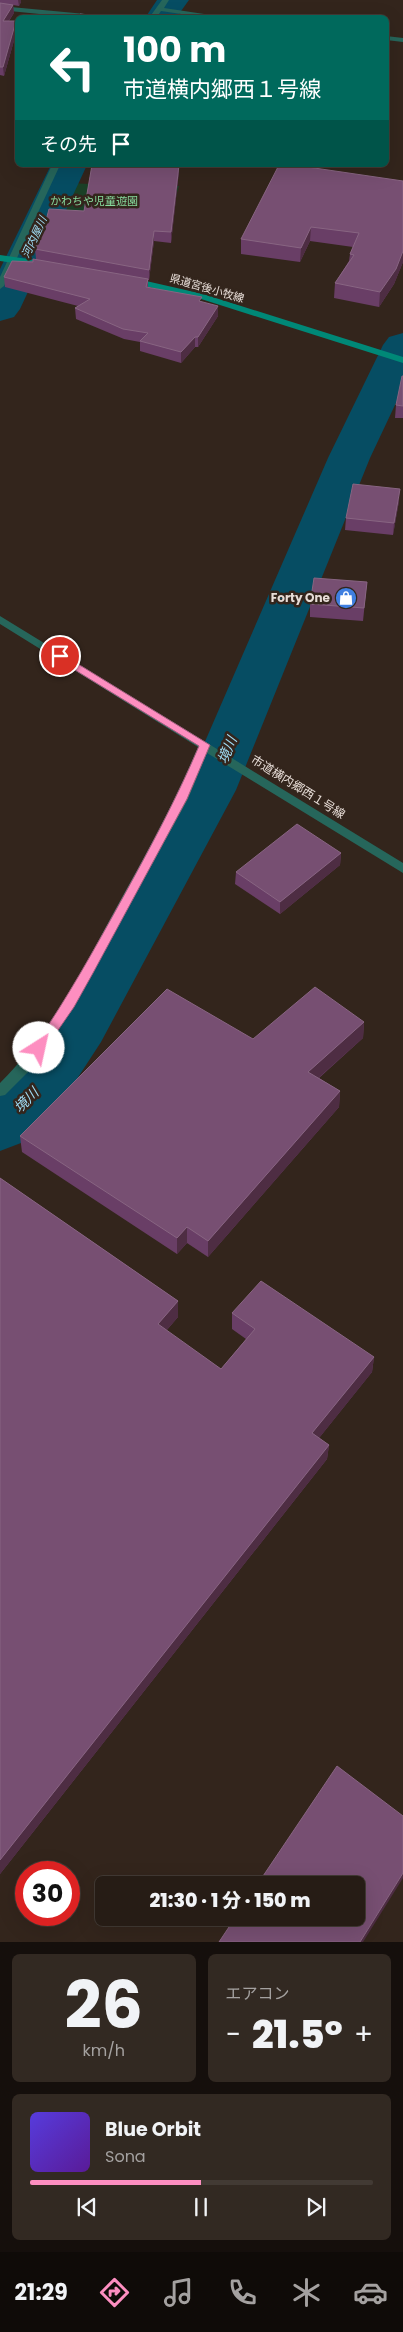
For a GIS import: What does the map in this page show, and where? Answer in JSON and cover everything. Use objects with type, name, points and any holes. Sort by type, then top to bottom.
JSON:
[{"type":"main road","points":[[0,258],[48,265]]},
{"type":"main road","name":"県道宮後小牧線","points":[[126,280],[200,296],[403,360]]},
{"type":"street","points":[[155,15],[166,0]]},
{"type":"street","points":[[0,8],[75,15]]},
{"type":"street","points":[[160,9],[205,15]]},
{"type":"street","points":[[389,38],[403,40]]},
{"type":"street","points":[[0,286],[55,167]]},
{"type":"street","name":"市道横内郷西１号線","points":[[0,618],[403,869]]},
{"type":"street","points":[[0,1091],[28,1063],[70,1004],[182,799],[205,745]]},
{"type":"green space","name":"かわちや児童遊園","points":[[117,182],[179,186],[172,209],[106,219],[51,215],[67,183],[113,185]]},
{"type":"building","points":[[0,3],[13,5],[3,21],[15,21],[15,25],[3,67],[0,67]]},
{"type":"building","points":[[92,167],[179,167],[171,232],[154,231],[149,270],[35,249],[39,232],[43,232],[49,209],[84,211]]},
{"type":"building","points":[[278,167],[308,167],[403,181],[403,251],[396,269],[380,292],[335,283],[354,255],[350,254],[359,233],[311,227],[301,248],[241,239]]},
{"type":"building","points":[[33,259],[148,279],[146,287],[202,297],[199,301],[218,306],[198,337],[195,337],[181,352],[140,341],[148,333],[123,329],[75,308],[90,299],[4,277],[12,261],[33,262]]},
{"type":"building","points":[[403,376],[403,406],[396,405]]},
{"type":"building","points":[[353,484],[400,489],[394,523],[346,518]]},
{"type":"building","points":[[314,578],[367,582],[364,608],[310,604]]},
{"type":"building","points":[[297,824],[341,853],[280,902],[236,872]]},
{"type":"building","points":[[315,987],[364,1022],[308,1072],[340,1091],[208,1241],[187,1227],[177,1238],[20,1136],[167,989],[253,1039]]},
{"type":"building","points":[[0,1178],[178,1301],[158,1324],[221,1369],[255,1329],[232,1313],[261,1281],[374,1357],[312,1433],[329,1445],[0,1860]]},
{"type":"building","points":[[337,1766],[403,1816],[403,1873],[360,1942],[219,1942],[230,1926],[365,1926],[365,1876],[263,1876]]},
{"type":"waterway","name":"河内屋川","points":[[162,15],[173,0]]},
{"type":"waterway","name":"河内屋川","points":[[0,309],[68,167]]},
{"type":"waterway","name":"境川","points":[[0,1126],[37,1091],[81,1026],[210,790],[349,458],[403,345]]},
{"type":"place","name":"Forty One","points":[[346,598]]},
{"type":"route","points":[[39,1048],[70,1004],[89,970],[182,799],[205,745],[60,656]]}]
